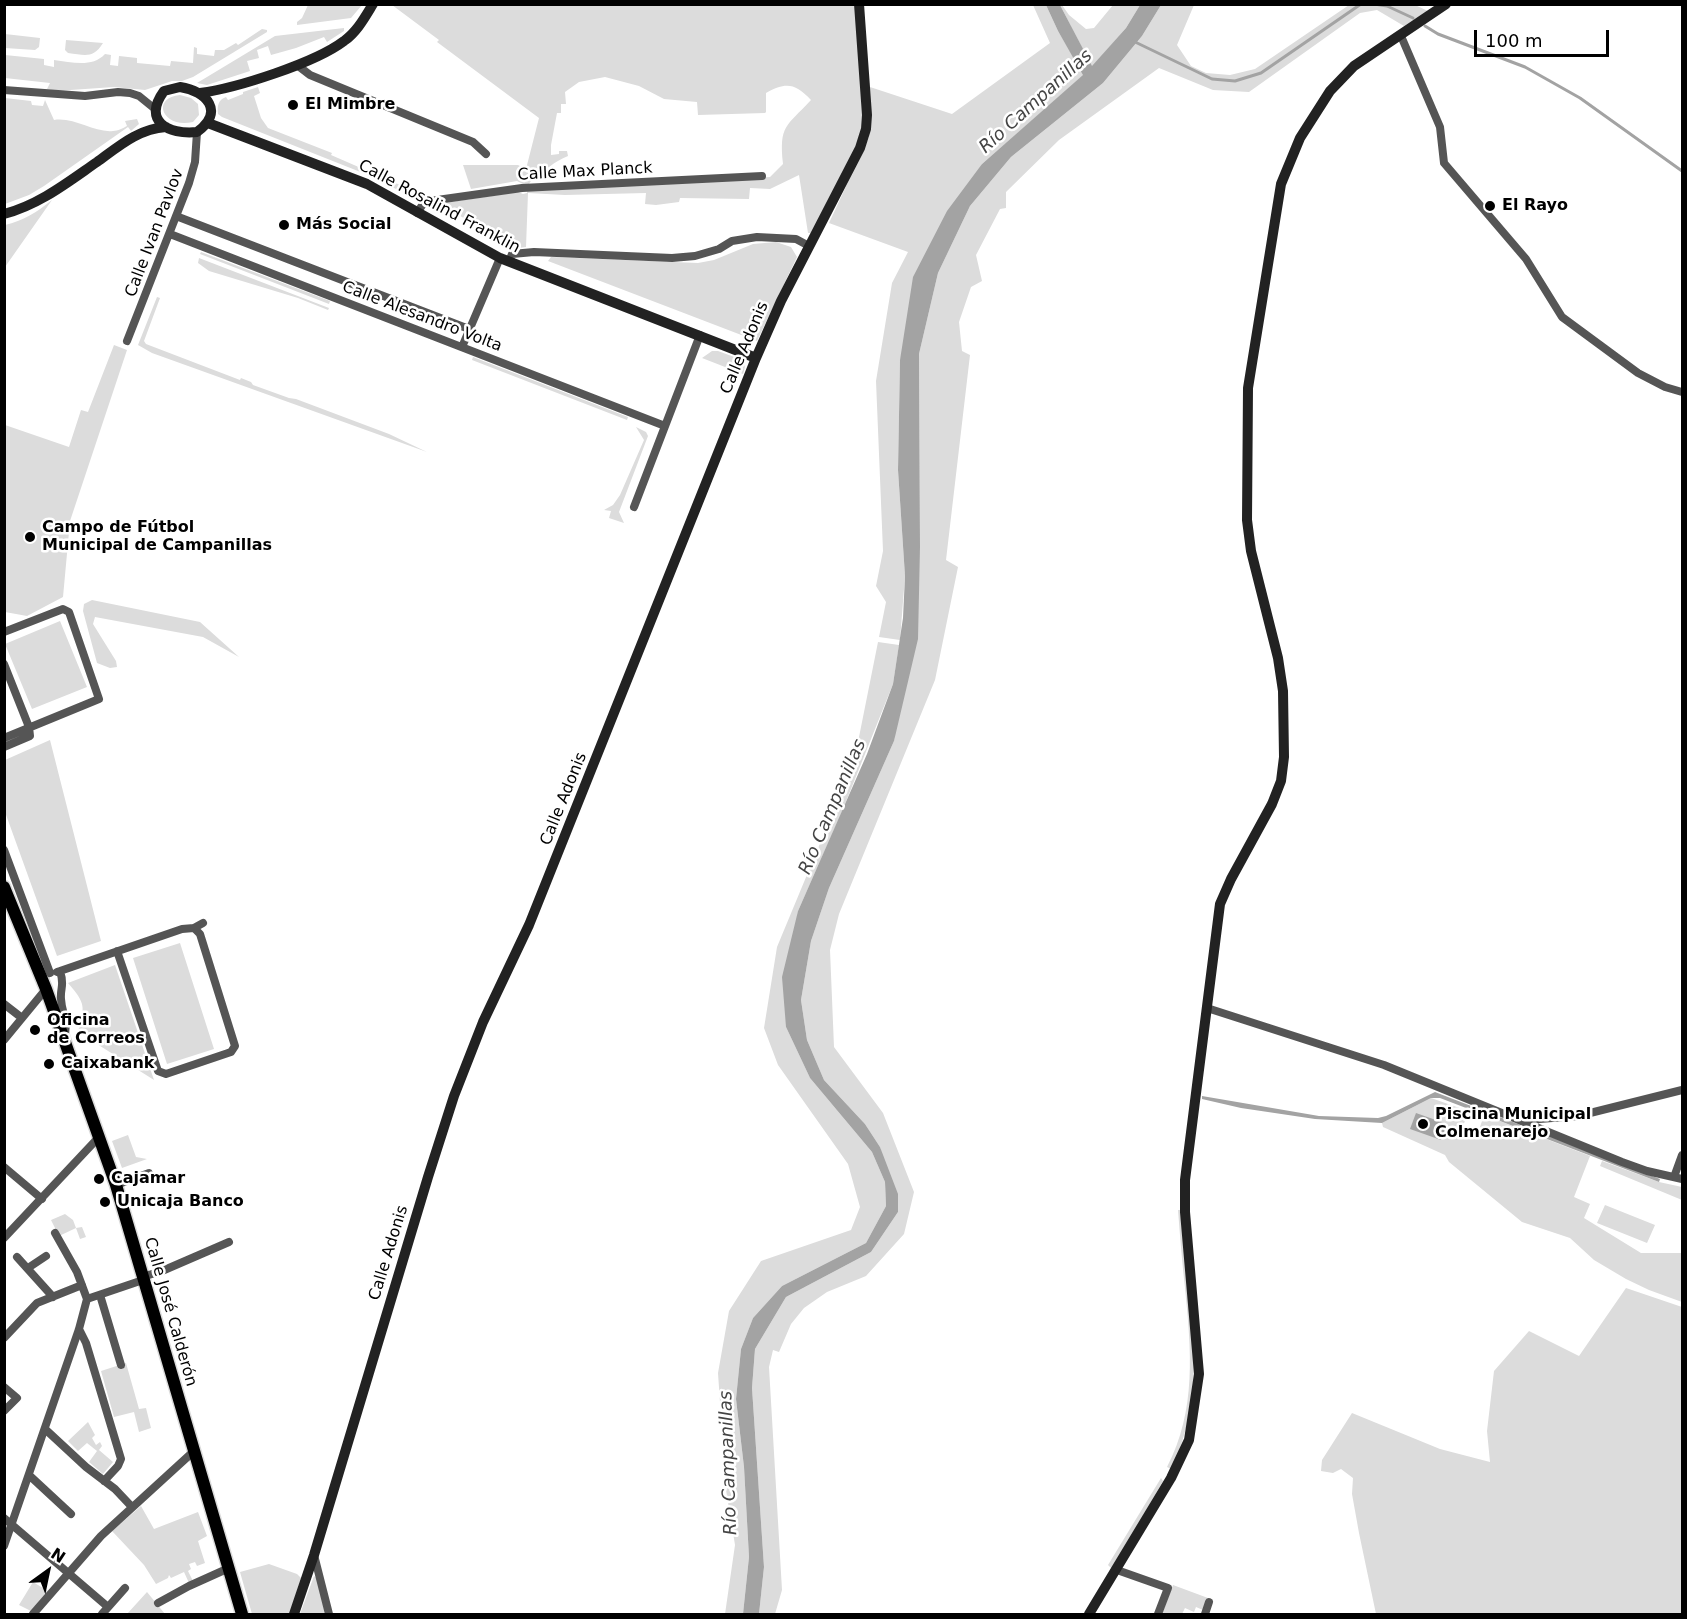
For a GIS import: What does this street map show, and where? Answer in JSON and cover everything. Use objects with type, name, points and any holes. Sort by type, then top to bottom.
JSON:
[{"type":"main road","name":"Calle José Calderón","points":[[4,887],[45,974],[46,989],[116,1185],[242,1614]]},
{"type":"street","points":[[200,93],[236,85],[297,65],[322,54],[346,40],[362,23],[373,4]]},
{"type":"street","name":"Calle Adonis","points":[[294,1614],[314,1556],[454,1096],[483,1022],[529,925],[756,358],[781,301],[860,148],[866,129],[867,115],[859,4]]},
{"type":"street","points":[[1089,1614],[1180,1461],[1189,1440],[1199,1374],[1185,1212],[1185,1180],[1220,904],[1272,804],[1281,781],[1284,757],[1282,691],[1278,658],[1251,551],[1247,520],[1248,388],[1281,184],[1300,138],[1330,91],[1354,66],[1446,4]]},
{"type":"street","points":[[1401,36],[1440,127],[1444,163],[1526,258],[1562,317],[1638,373],[1665,387],[1683,392]]},
{"type":"street","points":[[297,65],[310,75],[473,142],[486,154]]},
{"type":"street","points":[[210,107],[216,98],[236,85]]},
{"type":"street","points":[[4,90],[85,96],[130,93],[139,96],[154,110],[157,119],[166,127],[183,133],[197,132],[208,123],[211,116],[210,107],[200,93],[189,89],[172,88],[164,91],[154,110],[134,135]]},
{"type":"street","name":"Calle Rosalind Franklin","points":[[208,123],[355,178],[505,260],[756,358]]},
{"type":"street","points":[[4,214],[30,205],[56,190],[134,135],[153,128],[166,127]]},
{"type":"street","name":"Calle Ivan Pavlov","points":[[127,341],[170,234],[195,162],[197,132]]},
{"type":"street","name":"Calle Max Planck","points":[[417,213],[423,204],[430,201],[522,188],[762,176]]},
{"type":"street","name":"Calle Alesandro Volta","points":[[176,216],[469,328]]},
{"type":"street","name":"Calle Alesandro Volta","points":[[170,234],[665,426]]},
{"type":"street","points":[[462,347],[469,328],[505,260],[512,254],[534,252],[672,258],[695,256],[719,249],[732,241],[757,237],[796,239],[809,246]]},
{"type":"street","points":[[634,507],[700,335]]},
{"type":"street","points":[[4,632],[67,609],[99,699],[4,738]]},
{"type":"street","points":[[4,664],[29,727],[30,736],[4,747]]},
{"type":"street","name":"Calle José Calderón","points":[[4,850],[45,974]]},
{"type":"street","points":[[45,974],[60,971],[182,929],[195,928],[203,923]]},
{"type":"street","points":[[117,951],[158,1071],[166,1074],[231,1052],[235,1046],[200,934],[195,928]]},
{"type":"street","points":[[60,971],[63,986],[60,996],[61,1004],[68,1024],[64,1039]]},
{"type":"street","points":[[4,1040],[46,989]]},
{"type":"street","points":[[4,1004],[22,1018]]},
{"type":"street","points":[[1207,1008],[1384,1065],[1622,1162],[1678,1178],[1683,1155]]},
{"type":"street","points":[[1522,1121],[1578,1116],[1683,1090]]},
{"type":"street","points":[[4,1238],[99,1137]]},
{"type":"street","points":[[4,1167],[42,1199]]},
{"type":"street","points":[[116,1185],[149,1173]]},
{"type":"street","points":[[4,1546],[30,1476],[87,1299],[77,1272],[55,1233]]},
{"type":"street","points":[[87,1299],[143,1279],[229,1242]]},
{"type":"street","points":[[28,1268],[46,1256]]},
{"type":"street","points":[[17,1257],[54,1297]]},
{"type":"street","points":[[4,1338],[37,1303],[82,1285]]},
{"type":"street","points":[[100,1295],[121,1365]]},
{"type":"street","points":[[79,1329],[86,1343],[121,1459],[118,1466],[104,1481]]},
{"type":"street","points":[[4,1387],[17,1398],[4,1411]]},
{"type":"street","points":[[45,1430],[132,1507]]},
{"type":"street","points":[[33,1614],[101,1536],[194,1450]]},
{"type":"street","points":[[30,1476],[71,1514]]},
{"type":"street","points":[[4,1518],[108,1607]]},
{"type":"street","points":[[314,1556],[329,1614]]},
{"type":"street","points":[[158,1603],[229,1568]]},
{"type":"street","points":[[1117,1570],[1168,1588],[1158,1614]]},
{"type":"street","points":[[102,1614],[125,1588]]},
{"type":"street","points":[[1205,1614],[1209,1602]]},
{"type":"shaded area","points":[[309,4],[362,5],[351,18],[297,25]]},
{"type":"shaded area","points":[[392,5],[856,5],[863,127],[855,148],[811,233],[808,233],[799,175],[770,189],[750,188],[749,199],[680,198],[679,202],[656,205],[645,204],[646,193],[565,195],[528,193],[526,247],[510,249],[508,242],[438,204],[518,192],[523,194],[527,191],[770,177],[783,164],[782,141],[786,127],[811,100],[795,87],[785,86],[766,93],[765,113],[698,115],[697,102],[664,99],[639,86],[605,77],[579,82],[565,92],[566,104],[561,104],[561,113],[557,113],[551,145],[551,155],[559,154],[559,151],[567,151],[568,156],[550,166],[529,184],[517,181],[471,189],[463,165],[518,165],[526,169],[539,118],[437,42],[439,40]]},
{"type":"shaded area","points":[[1033,5],[1046,5],[1058,31],[1084,75],[982,164],[900,360],[898,470],[905,576],[900,640],[879,637],[886,602],[876,586],[883,551],[876,381],[892,283],[908,252],[829,223],[869,137],[870,87],[952,114],[1050,43]]},
{"type":"shaded area","points":[[1046,5],[1060,5],[1092,66],[1126,28],[1140,5],[1161,5],[1142,36],[1103,83],[1011,157],[970,206],[938,273],[919,354],[918,639],[894,741],[829,888],[811,941],[801,1000],[807,1040],[824,1080],[865,1124],[880,1147],[898,1194],[898,1212],[871,1252],[786,1297],[755,1349],[752,1388],[764,1567],[759,1614],[743,1614],[749,1557],[744,1467],[736,1399],[741,1349],[753,1318],[782,1286],[866,1243],[886,1206],[885,1182],[872,1152],[810,1078],[786,1027],[782,977],[798,911],[867,754],[893,684],[903,618],[905,576],[898,470],[900,360],[913,277],[947,211],[982,164],[1083,75]]},
{"type":"shaded area","points":[[1060,5],[1086,29],[1094,28],[1113,5],[1140,5],[1126,28],[1092,67]]},
{"type":"shaded area","points":[[1161,5],[1194,5],[1177,45],[1191,66],[1206,73],[1230,75],[1255,69],[1349,5],[1415,5],[1428,11],[1404,26],[1377,10],[1360,13],[1249,92],[1213,90],[1159,68],[1059,140],[1006,192],[1006,208],[1000,209],[976,255],[982,281],[971,287],[959,322],[962,351],[970,355],[946,560],[958,567],[935,680],[839,914],[830,950],[834,1047],[883,1113],[914,1192],[904,1234],[866,1276],[827,1292],[804,1308],[791,1324],[779,1352],[773,1350],[769,1367],[782,1590],[775,1614],[759,1614],[764,1567],[752,1388],[755,1349],[786,1297],[871,1252],[898,1212],[880,1147],[865,1124],[824,1080],[807,1040],[801,1000],[811,941],[829,888],[894,741],[920,547],[919,354],[938,273],[970,206],[1011,157],[1103,83],[1142,36]]},
{"type":"shaded area","points":[[344,28],[344,31],[327,42],[324,37],[271,55],[268,46],[257,50],[259,58],[247,61],[250,71],[207,85],[197,83],[275,36]]},
{"type":"shaded area","points":[[262,29],[267,32],[193,77],[145,90],[114,87],[56,91],[47,89],[50,83],[5,78],[5,55],[44,59],[44,65],[54,67],[54,60],[88,63],[105,54],[111,55],[110,65],[118,66],[119,56],[137,58],[137,63],[170,66],[171,61],[193,63],[194,47],[197,48],[197,54],[214,56],[215,50],[224,50],[236,43],[238,45]]},
{"type":"shaded area","points":[[5,34],[40,38],[39,47],[35,50],[5,48]]},
{"type":"shaded area","points":[[66,40],[103,43],[96,52],[84,55],[68,53],[65,50]]},
{"type":"shaded area","points":[[258,87],[260,93],[254,96],[261,118],[268,128],[332,153],[331,155],[377,175],[377,178],[405,186],[404,193],[368,175],[218,114],[219,104],[223,98],[226,97],[228,100]]},
{"type":"shaded area","points":[[180,95],[191,98],[198,104],[199,115],[193,122],[174,121],[164,112],[165,101]]},
{"type":"shaded area","points":[[5,98],[31,101],[32,105],[43,106],[45,100],[54,120],[69,121],[99,130],[117,130],[127,126],[125,121],[137,119],[139,124],[131,131],[128,127],[29,195],[5,204]]},
{"type":"shaded area","points":[[52,200],[5,267],[5,225],[30,216]]},
{"type":"shaded area","points":[[776,242],[791,247],[797,257],[757,341],[548,261],[551,257],[698,263],[714,260],[753,244]]},
{"type":"shaded area","points":[[201,252],[330,301],[329,304],[200,254]]},
{"type":"shaded area","points":[[199,258],[329,308],[328,310],[298,298],[209,271],[198,263]]},
{"type":"shaded area","points":[[157,297],[160,298],[144,341],[146,344],[389,434],[427,452],[152,353],[138,345]]},
{"type":"shaded area","points":[[114,345],[127,350],[70,521],[63,597],[27,616],[5,612],[5,425],[69,447],[81,410],[88,412]]},
{"type":"shaded area","points":[[712,351],[741,358],[745,364],[743,374],[702,358]]},
{"type":"shaded area","points":[[473,357],[628,417],[627,420],[472,360]]},
{"type":"shaded area","points":[[636,427],[646,432],[648,436],[619,512],[624,523],[609,518],[611,511],[604,510],[613,505],[620,495],[644,440]]},
{"type":"shaded area","points":[[92,600],[200,622],[239,657],[203,637],[95,617],[93,624],[116,661],[117,667],[110,668],[97,663],[83,611],[84,604]]},
{"type":"shaded area","points":[[60,621],[87,687],[32,709],[5,644]]},
{"type":"shaded area","points":[[878,642],[899,645],[893,684],[841,814],[798,911],[786,1027],[810,1078],[872,1152],[885,1182],[886,1206],[866,1243],[782,1286],[753,1318],[741,1349],[736,1399],[744,1467],[749,1557],[743,1614],[725,1614],[735,1545],[726,1490],[718,1373],[729,1311],[761,1261],[851,1230],[860,1207],[848,1164],[778,1065],[764,1028],[777,947],[831,817],[857,747]]},
{"type":"shaded area","points":[[50,740],[101,941],[57,956],[5,812],[5,760]]},
{"type":"shaded area","points":[[180,943],[214,1049],[167,1064],[133,958]]},
{"type":"shaded area","points":[[115,965],[154,1080],[78,1032],[83,1011],[81,1001],[68,983]]},
{"type":"shaded area","points":[[1435,1092],[1660,1179],[1659,1182],[1440,1098],[1431,1098],[1382,1123],[1315,1119],[1241,1108],[1202,1099],[1202,1096],[1319,1116],[1378,1118]]},
{"type":"shaded area","points":[[1431,1098],[1468,1111],[1462,1130],[1477,1136],[1484,1115],[1590,1156],[1574,1197],[1590,1204],[1584,1218],[1641,1253],[1682,1253],[1682,1302],[1626,1279],[1594,1260],[1570,1238],[1522,1222],[1449,1162],[1445,1155],[1383,1127],[1382,1123]]},
{"type":"shaded area","points":[[1416,1113],[1447,1124],[1441,1140],[1410,1129]]},
{"type":"shaded area","points":[[128,1135],[136,1157],[147,1159],[122,1168],[112,1141]]},
{"type":"shaded area","points":[[1602,1161],[1659,1182],[1682,1187],[1682,1200],[1600,1166]]},
{"type":"shaded area","points":[[1605,1205],[1655,1225],[1647,1243],[1597,1223]]},
{"type":"shaded area","points":[[1178,1210],[1180,1210],[1194,1370],[1186,1427],[1171,1469],[1167,1467],[1183,1424],[1190,1379],[1189,1334]]},
{"type":"shaded area","points":[[65,1214],[73,1220],[76,1228],[59,1236],[51,1220]]},
{"type":"shaded area","points":[[82,1227],[86,1237],[80,1239],[76,1228]]},
{"type":"shaded area","points":[[1626,1288],[1682,1307],[1682,1614],[1376,1614],[1352,1494],[1353,1478],[1341,1469],[1333,1473],[1321,1471],[1322,1460],[1352,1413],[1440,1449],[1490,1462],[1487,1431],[1494,1371],[1529,1331],[1579,1356]]},
{"type":"shaded area","points":[[126,1363],[139,1409],[146,1408],[151,1428],[139,1432],[134,1412],[114,1417],[101,1371]]},
{"type":"shaded area","points":[[88,1422],[95,1435],[92,1438],[96,1445],[100,1442],[102,1446],[99,1450],[113,1462],[103,1474],[89,1462],[97,1451],[87,1443],[78,1451],[68,1441]]},
{"type":"shaded area","points":[[1161,1478],[1163,1481],[1112,1569],[1108,1565]]},
{"type":"shaded area","points":[[141,1506],[154,1529],[198,1512],[207,1536],[198,1541],[205,1563],[197,1566],[195,1562],[189,1564],[191,1569],[188,1571],[193,1581],[189,1583],[184,1572],[171,1578],[169,1575],[168,1578],[156,1584],[144,1565],[112,1531]]},
{"type":"shaded area","points":[[269,1564],[297,1574],[301,1578],[290,1614],[252,1614],[240,1572]]},
{"type":"shaded area","points":[[314,1576],[318,1579],[325,1614],[300,1614]]},
{"type":"shaded area","points":[[33,1582],[48,1591],[31,1611],[19,1605]]},
{"type":"shaded area","points":[[1173,1585],[1208,1598],[1203,1610],[1196,1607],[1194,1612],[1185,1608],[1182,1614],[1162,1614]]},
{"type":"shaded area","points":[[147,1592],[165,1614],[127,1614]]},
{"type":"waterway","points":[[1133,41],[1212,79],[1235,81],[1261,73],[1361,4]]},
{"type":"waterway","points":[[1374,4],[1387,6],[1413,18]]},
{"type":"waterway","points":[[1425,26],[1438,34],[1525,67],[1580,98],[1682,171]]},
{"type":"place","name":"El Mimbre","points":[[293,105]]},
{"type":"place","name":"El Rayo","points":[[1490,206]]},
{"type":"place","name":"Más Social","points":[[284,225]]},
{"type":"place","name":"Campo de Fútbol Municipal de Campanillas","points":[[30,537]]},
{"type":"place","name":"Oficina de Correos","points":[[35,1030]]},
{"type":"place","name":"Caixabank","points":[[49,1064]]},
{"type":"place","name":"Piscina Municipal Colmenarejo","points":[[1423,1124]]},
{"type":"place","name":"Cajamar","points":[[99,1179]]},
{"type":"place","name":"Unicaja Banco","points":[[105,1202]]},
{"type":"water label","name":"Río Campanillas","points":[[1036,102]]},
{"type":"water label","name":"Río Campanillas","points":[[833,807]]},
{"type":"water label","name":"Río Campanillas","points":[[729,1463]]}]
